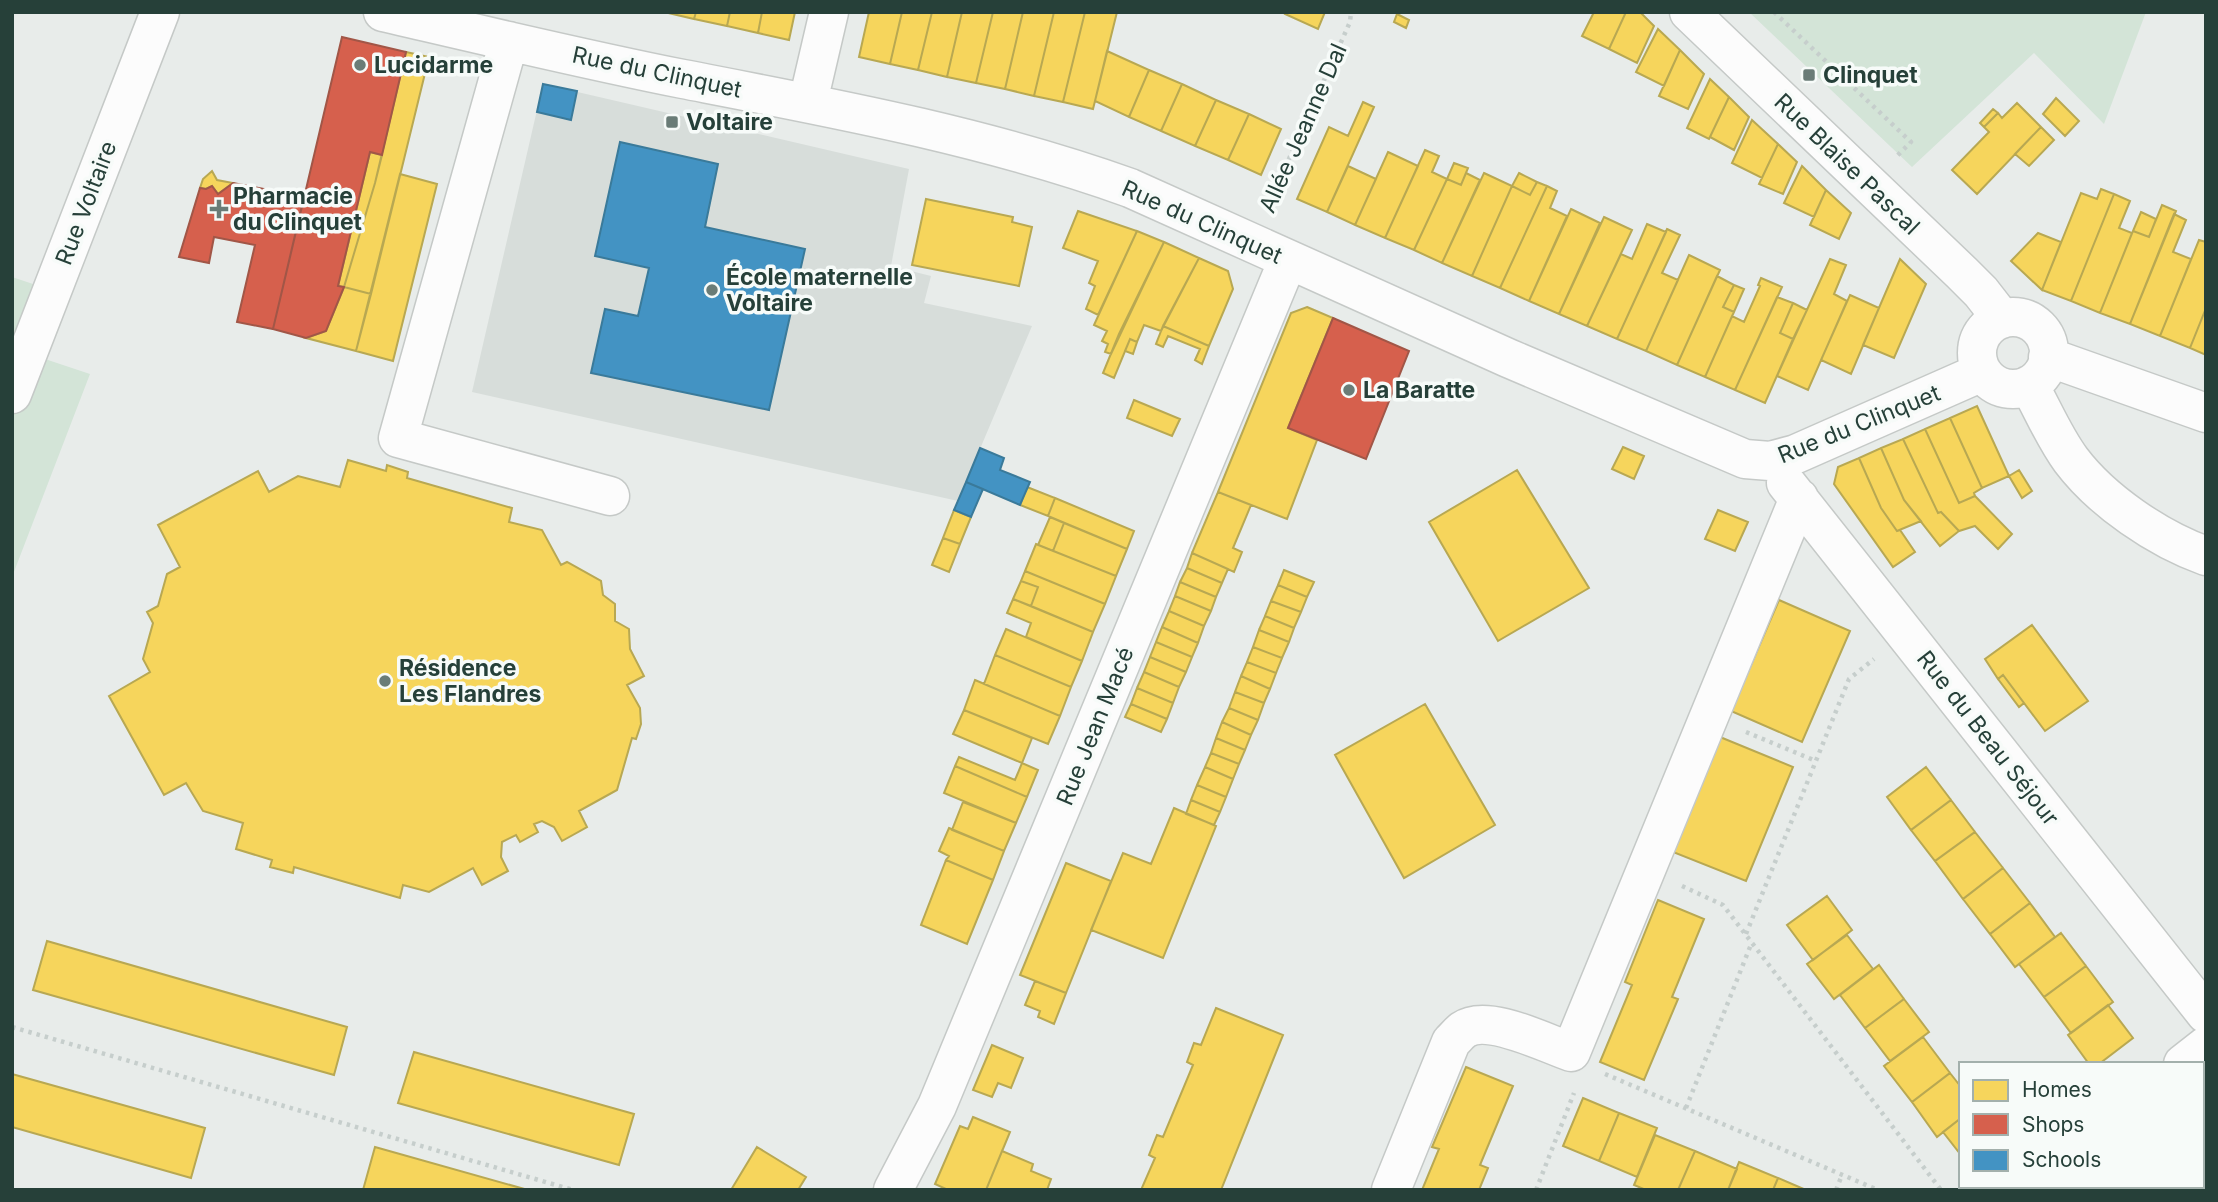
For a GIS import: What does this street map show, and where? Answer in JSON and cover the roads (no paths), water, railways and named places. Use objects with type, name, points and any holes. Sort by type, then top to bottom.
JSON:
[{"type":"street","name":"Rue Voltaire","points":[[12,394],[160,12]]},
{"type":"street","name":"Rue du Clinquet","points":[[383,12],[680,78],[808,102],[1073,168],[1130,188],[1508,358],[1734,455],[1756,461],[1770,461],[1816,446],[1982,372]]},
{"type":"street","points":[[808,102],[829,12]]},
{"type":"street","name":"Rue Blaise Pascal","points":[[1689,12],[1981,292],[2002,319]]},
{"type":"street","points":[[509,41],[398,438],[610,496]]},
{"type":"street","name":"Rue Jean Macé","points":[[893,1190],[937,1106],[1288,260]]},
{"type":"street","points":[[2020,318],[2036,325],[2046,339],[2039,371],[2024,387],[2006,388],[1995,384],[1982,372],[1977,355],[1980,337],[1987,328],[2002,319],[2020,318]]},
{"type":"street","points":[[2039,371],[2206,413]]},
{"type":"street","points":[[2039,371],[2071,460],[2116,505],[2168,538],[2206,556]]},
{"type":"street","name":"Rue du Beau Séjour","points":[[1770,461],[2206,1014]]},
{"type":"street","points":[[1391,1190],[1451,1042],[1464,1029],[1495,1025],[1578,1059],[1646,871],[1799,498]]},
{"type":"street","points":[[2186,1062],[2206,1046]]},
{"type":"place","name":"Lucidarme","points":[[360,65]]},
{"type":"place","name":"Clinquet","points":[[1809,75]]},
{"type":"place","name":"Voltaire","points":[[672,122]]},
{"type":"place","name":"Pharmacie du Clinquet","points":[[219,209]]},
{"type":"place","name":"École maternelle Voltaire","points":[[712,290]]},
{"type":"place","name":"La Baratte","points":[[1349,390]]},
{"type":"place","name":"Résidence Les Flandres","points":[[385,681]]}]
